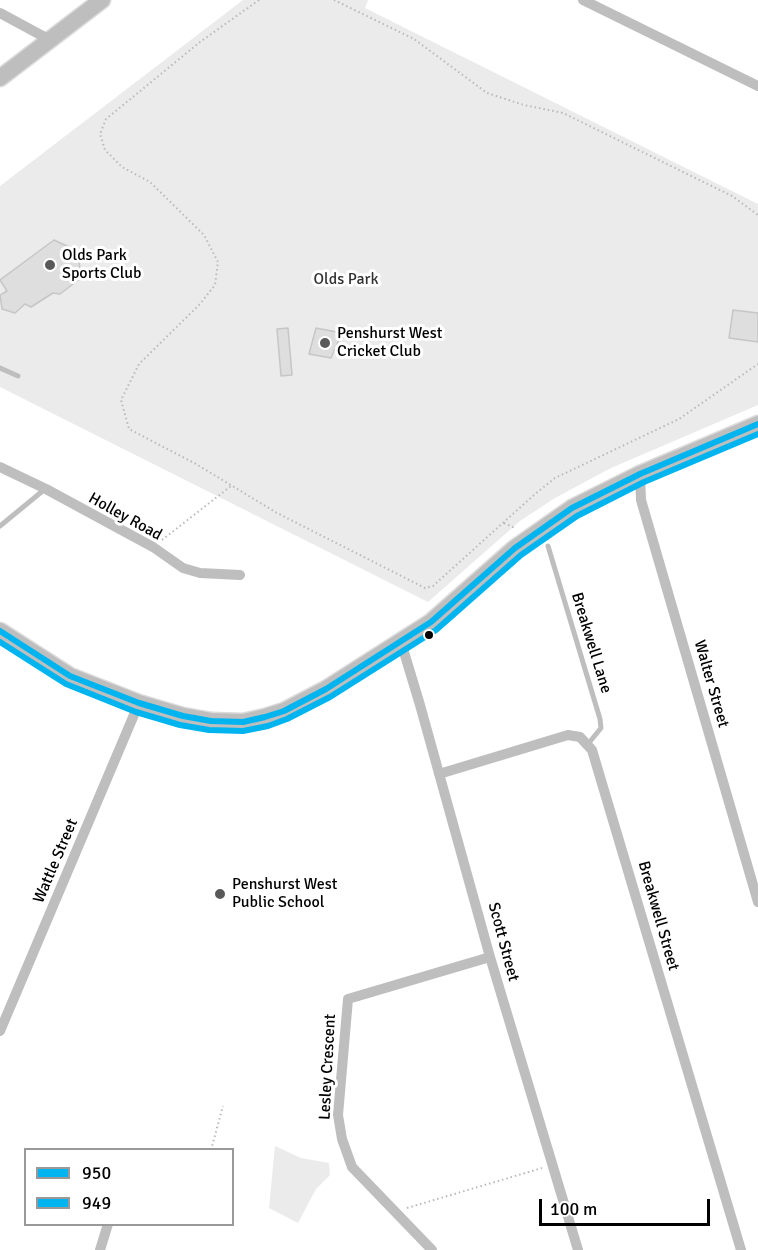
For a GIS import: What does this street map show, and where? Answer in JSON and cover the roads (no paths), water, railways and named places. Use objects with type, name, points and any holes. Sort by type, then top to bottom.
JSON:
[{"type":"main road","points":[[0,78],[102,0]]},
{"type":"main road","points":[[0,631],[70,676],[139,703],[183,716],[211,721],[243,722],[265,717],[305,701],[431,622],[515,548],[572,508],[640,474],[758,424]]},
{"type":"street","points":[[583,0],[758,86]]},
{"type":"street","points":[[0,13],[50,40]]},
{"type":"street","name":"Holley Road","points":[[0,466],[153,548],[176,564],[200,573],[240,575]]},
{"type":"street","name":"Walter Street","points":[[640,474],[641,500],[758,902]]},
{"type":"street","name":"Scott Street","points":[[399,643],[408,666],[490,957],[578,1250]]},
{"type":"street","name":"Wattle Street","points":[[0,1031],[139,703]]},
{"type":"street","points":[[439,774],[560,737],[574,735],[588,744]]},
{"type":"street","name":"Breakwell Street","points":[[588,744],[595,755],[741,1250]]},
{"type":"street","name":"Lesley Crescent","points":[[432,1250],[352,1167],[342,1139],[338,1115],[348,999],[490,957]]},
{"type":"street","points":[[100,1250],[107,1226]]},
{"type":"lane","points":[[0,368],[18,376]]},
{"type":"lane","points":[[0,526],[46,489]]},
{"type":"lane","name":"Breakwell Lane","points":[[549,546],[600,719],[601,728],[588,744]]},
{"type":"place","name":"Olds Park Sports Club","points":[[50,265]]},
{"type":"place","name":"Penshurst West Cricket Club","points":[[325,343]]},
{"type":"place","name":"Penshurst West Public School","points":[[220,894]]},
{"type":"park label","name":"Olds Park","points":[[346,280]]}]
